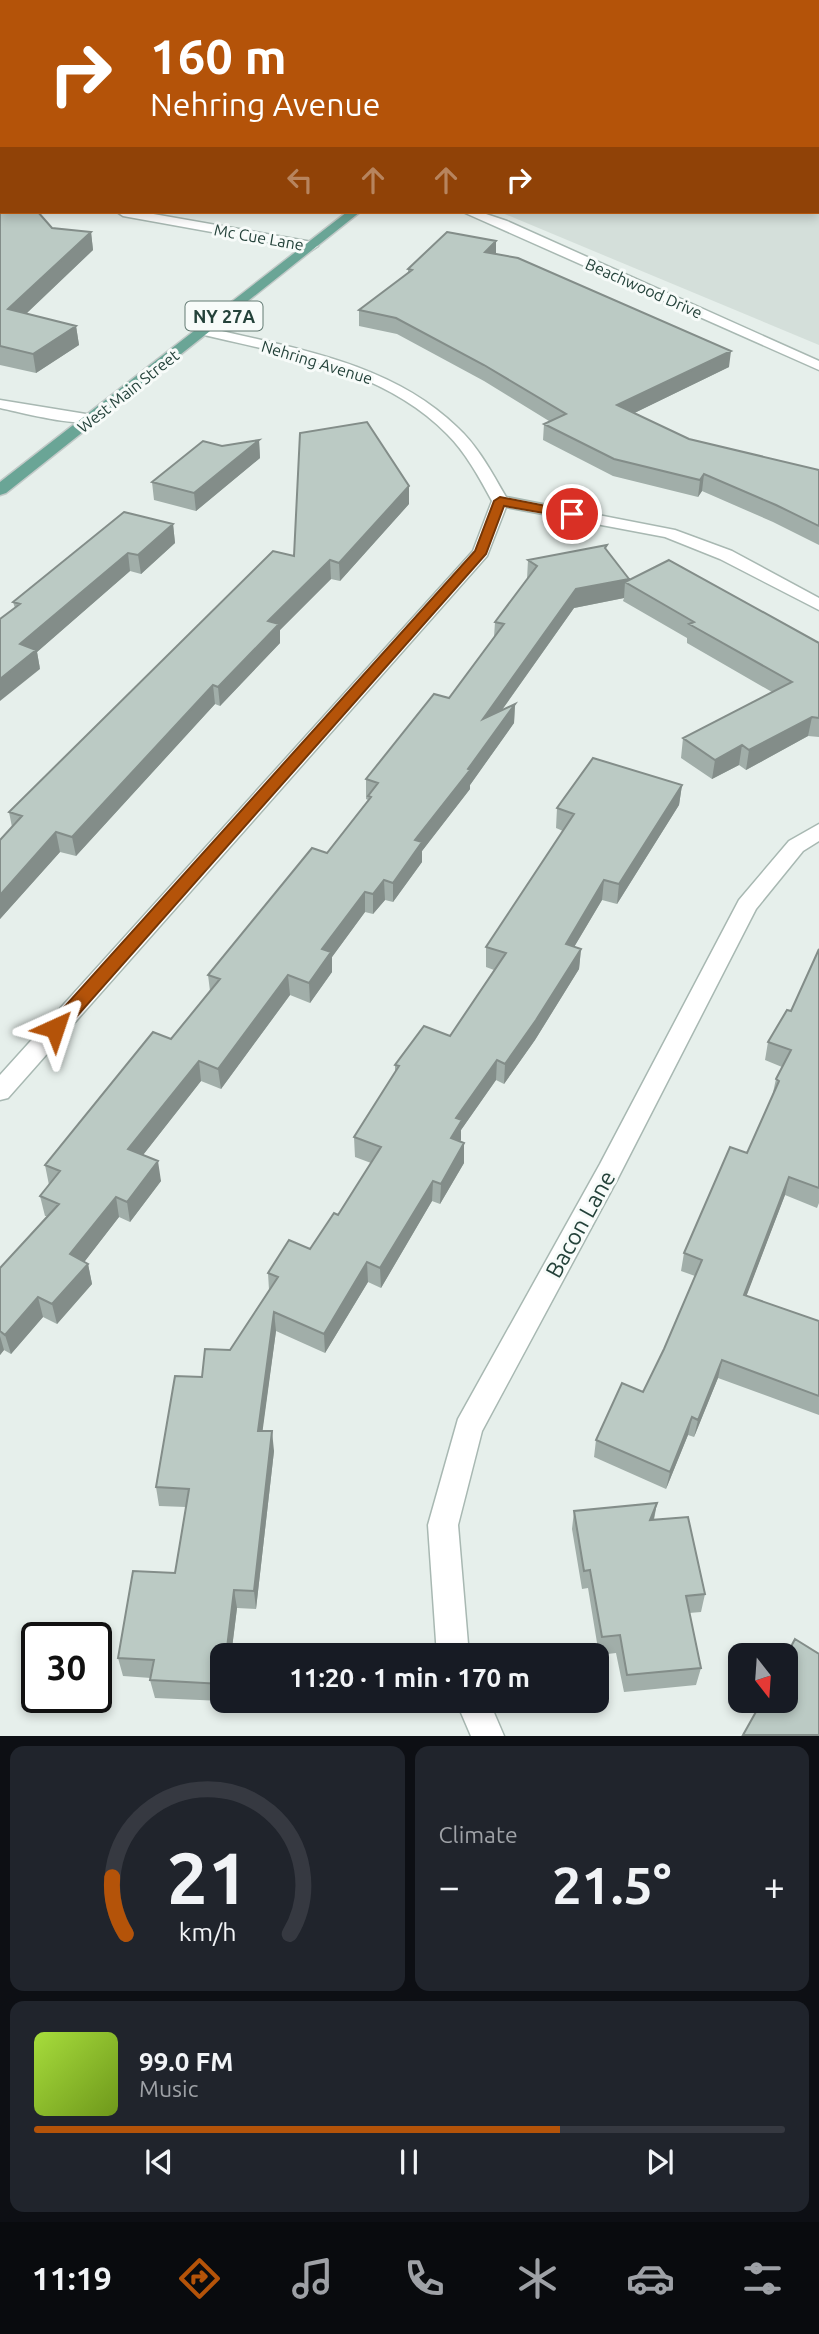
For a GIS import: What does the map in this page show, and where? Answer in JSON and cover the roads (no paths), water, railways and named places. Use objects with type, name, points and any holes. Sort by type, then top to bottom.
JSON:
[{"type":"main road","name":"West Main Street","points":[[0,490],[352,214]]},
{"type":"street","name":"Mc Cue Lane","points":[[134,214],[312,246]]},
{"type":"street","name":"Beachwood Drive","points":[[475,214],[503,224],[819,366]]},
{"type":"street","name":"Nehring Avenue","points":[[205,331],[325,361],[378,380],[418,401],[451,429],[478,461],[500,501]]},
{"type":"street","points":[[0,404],[92,419]]},
{"type":"street","points":[[0,1091],[481,552],[500,501],[670,533],[726,555],[819,605]]},
{"type":"street","name":"Bacon Lane","points":[[452,1643],[443,1525],[468,1428],[609,1171],[747,905],[796,846],[819,831]]},
{"type":"street","points":[[478,1713],[488,1735]]}]
